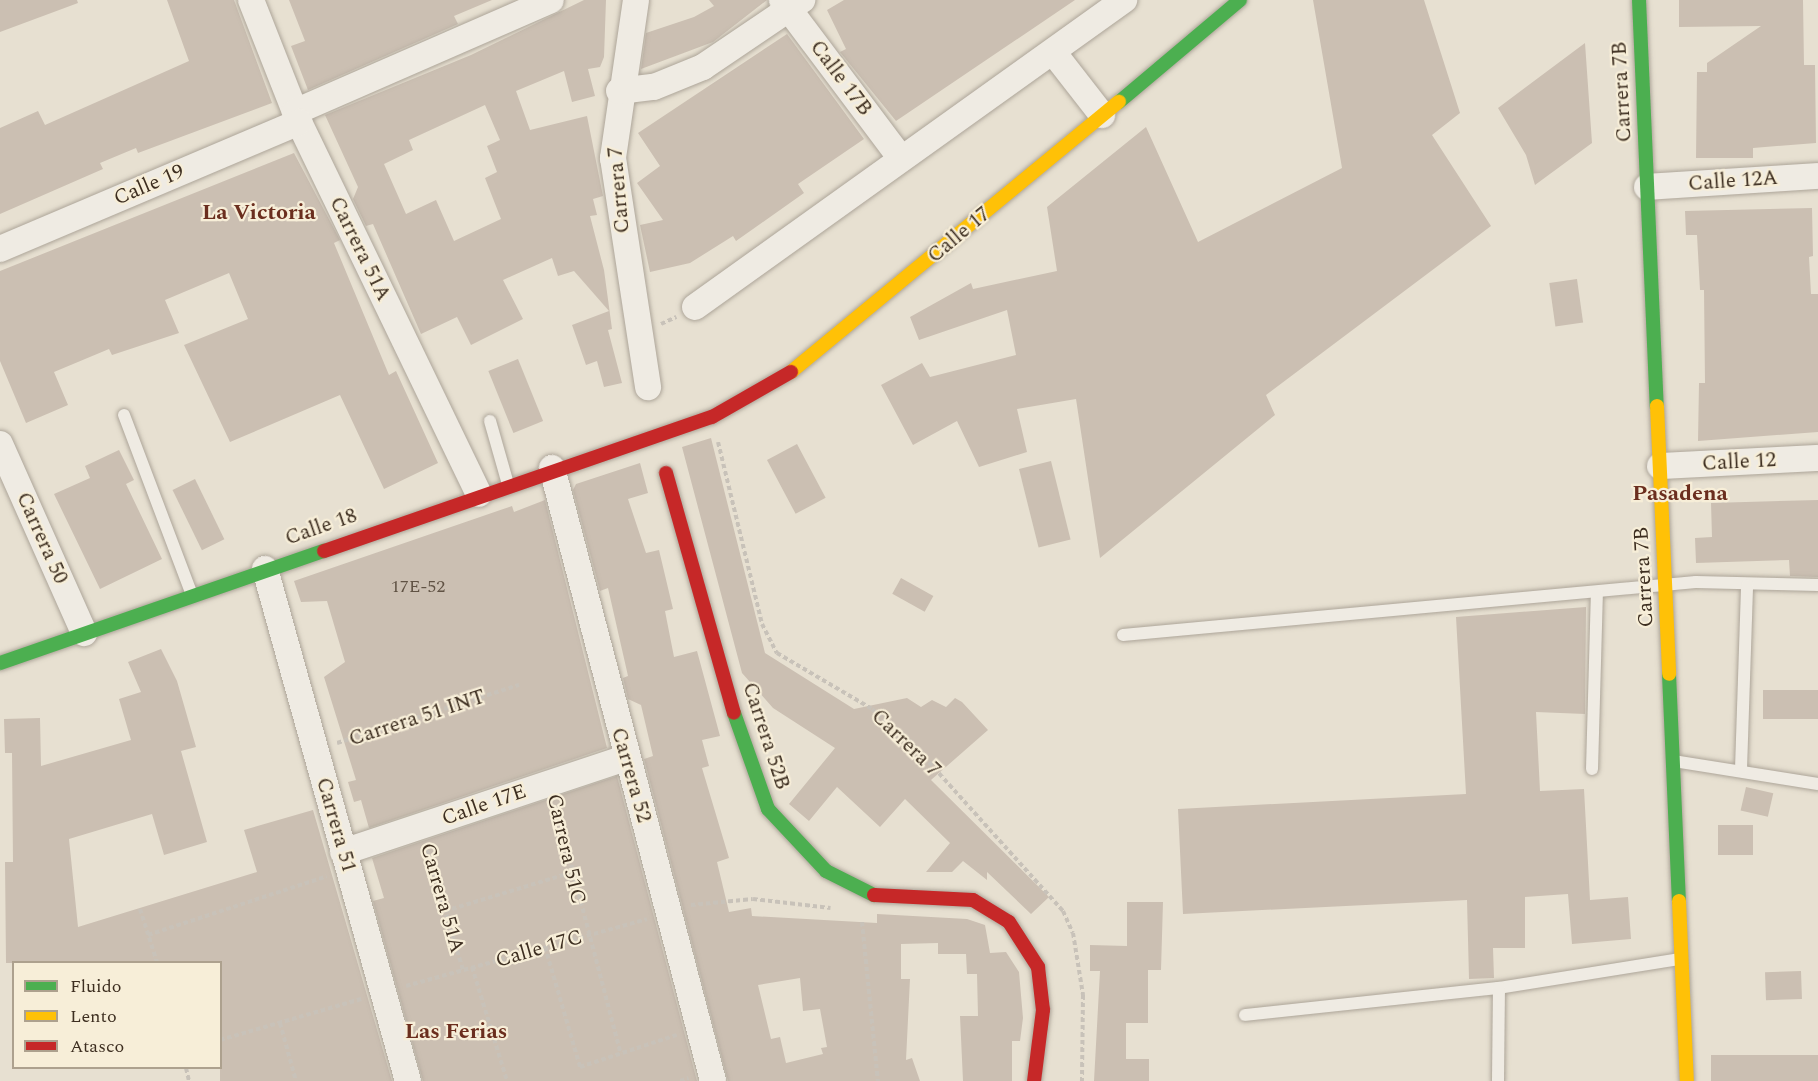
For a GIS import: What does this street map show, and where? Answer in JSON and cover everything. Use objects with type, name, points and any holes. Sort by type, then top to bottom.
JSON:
[{"type":"street","name":"Carrera 51A","points":[[251,0],[297,117],[479,494]]},
{"type":"street","name":"Calle 19","points":[[0,249],[297,117],[551,0]]},
{"type":"street","points":[[636,0],[619,91],[654,87],[703,67],[791,3]]},
{"type":"street","points":[[695,307],[900,157],[1053,52],[1124,0]]},
{"type":"street","name":"Calle 17","points":[[657,435],[712,417],[788,374],[843,333],[1240,0]]},
{"type":"street","name":"Carrera 7B","points":[[1639,0],[1687,1081]]},
{"type":"street","name":"Calle 17B","points":[[791,3],[900,157]]},
{"type":"street","points":[[1053,52],[1102,115]]},
{"type":"street","name":"Carrera 7","points":[[619,91],[616,195],[648,387]]},
{"type":"street","name":"Calle 12A","points":[[1647,187],[1818,176]]},
{"type":"street","name":"Calle 18","points":[[0,663],[552,468],[657,435]]},
{"type":"street","name":"Carrera 50","points":[[0,444],[84,633]]},
{"type":"street","name":"Calle 12","points":[[1660,466],[1818,458]]},
{"type":"street","name":"Carrera 52","points":[[552,468],[625,758],[670,912],[712,1081]]},
{"type":"street","name":"Carrera 52B","points":[[666,473],[735,717],[768,809],[826,871],[865,895]]},
{"type":"street","name":"Carrera 51","points":[[265,569],[408,1081]]},
{"type":"street","name":"Calle 17E","points":[[346,860],[420,826],[625,758]]},
{"type":"street","points":[[865,895],[973,900],[995,909],[1009,922],[1038,967],[1043,1010],[1034,1081]]},
{"type":"lane","points":[[124,415],[192,595]]},
{"type":"lane","points":[[490,421],[508,484]]},
{"type":"lane","points":[[1741,769],[1747,585]]},
{"type":"lane","points":[[1123,634],[1665,586],[1818,585]]},
{"type":"lane","points":[[1592,769],[1597,593]]},
{"type":"lane","points":[[1673,761],[1741,769],[1818,784]]},
{"type":"lane","points":[[1245,1015],[1499,988],[1682,959]]},
{"type":"lane","points":[[1498,1081],[1499,988]]},
{"type":"path","points":[[638,333],[695,307]]},
{"type":"path","name":"Carrera 7","points":[[712,417],[762,624],[777,653],[872,709],[909,740],[1063,911],[1073,933],[1083,995],[1082,1081]]},
{"type":"path","name":"Carrera 51 INT","points":[[315,750],[519,685]]},
{"type":"path","name":"Carrera 51C","points":[[550,783],[586,936],[621,1054]]},
{"type":"path","name":"Carrera 51A","points":[[420,826],[463,970]]},
{"type":"path","points":[[148,935],[346,860]]},
{"type":"path","points":[[446,911],[570,873]]},
{"type":"path","points":[[865,895],[864,968],[878,1081]]},
{"type":"path","name":"Calle 17C","points":[[222,1039],[696,903],[753,899],[839,909]]},
{"type":"path","points":[[140,909],[156,961]]},
{"type":"path","points":[[545,947],[580,1067],[699,1028]]},
{"type":"path","name":"Carrera 51A","points":[[472,967],[507,1081]]},
{"type":"path","points":[[280,1023],[296,1081]]},
{"type":"building","points":[[0,0],[77,0],[78,3],[0,32]]},
{"type":"building","points":[[167,0],[234,0],[272,103],[138,153],[136,148],[100,163],[103,169],[0,214],[0,128],[38,111],[45,125],[189,61]]},
{"type":"building","points":[[289,0],[492,0],[454,16],[458,24],[308,90],[291,46],[305,41]]},
{"type":"building","points":[[584,0],[606,0],[604,57],[600,67],[588,69],[595,96],[572,102],[564,71],[516,91],[530,130],[587,116],[603,196],[593,199],[597,215],[590,216],[604,270],[612,329],[608,330],[622,383],[604,387],[597,361],[586,365],[572,325],[609,311],[574,271],[558,276],[552,258],[503,280],[523,319],[471,345],[457,317],[421,334],[373,224],[366,226],[353,199],[358,187],[325,115],[471,55]],"holes":[[[485,105],[500,140],[487,146],[497,172],[485,178],[501,219],[454,241],[436,200],[406,214],[384,164],[413,150],[409,140]]]},
{"type":"building","points":[[709,0],[767,0],[713,42],[641,69],[646,33],[694,17],[714,6]]},
{"type":"building","points":[[844,0],[1075,0],[896,121],[840,52],[846,49],[827,10]]},
{"type":"building","points":[[1313,0],[1424,0],[1460,113],[1432,135],[1491,226],[1266,395],[1275,415],[1100,558],[1076,399],[1017,409],[1027,452],[979,467],[957,421],[913,445],[881,385],[922,363],[930,377],[1016,355],[1007,310],[919,340],[910,317],[971,283],[973,289],[1057,271],[1047,207],[1146,127],[1198,242],[1342,168]]},
{"type":"building","points":[[1679,0],[1803,0],[1804,65],[1815,65],[1816,143],[1753,148],[1753,158],[1696,158],[1697,72],[1707,72],[1707,63],[1761,26],[1679,27]]},
{"type":"building","points":[[787,34],[864,139],[798,184],[804,193],[736,241],[733,236],[690,263],[650,272],[640,225],[663,220],[637,183],[660,166],[638,133]]},
{"type":"building","points":[[1585,43],[1592,143],[1535,185],[1526,155],[1498,108]]},
{"type":"building","points":[[294,153],[340,240],[334,243],[389,375],[396,371],[438,463],[384,489],[340,395],[230,442],[184,345],[248,319],[229,273],[165,300],[179,333],[112,355],[109,349],[54,372],[68,405],[26,423],[0,361],[0,271]]},
{"type":"building","points":[[1812,208],[1813,256],[1809,257],[1811,294],[1818,294],[1818,432],[1698,441],[1699,383],[1705,383],[1704,290],[1700,290],[1697,235],[1686,235],[1685,211]]},
{"type":"building","points":[[1577,279],[1583,323],[1555,326],[1549,283]]},
{"type":"building","points":[[518,359],[543,421],[513,433],[488,371]]},
{"type":"building","points":[[711,438],[765,653],[854,709],[907,698],[921,707],[932,700],[946,707],[955,698],[962,702],[988,730],[931,780],[1049,897],[1031,914],[987,872],[987,880],[963,861],[952,872],[926,872],[950,843],[905,799],[880,827],[837,787],[809,821],[789,804],[835,748],[773,708],[742,673],[682,447]]},
{"type":"building","points":[[797,444],[826,498],[796,514],[767,460]]},
{"type":"building","points":[[119,450],[134,480],[126,484],[162,559],[100,589],[54,494],[90,478],[85,466]]},
{"type":"building","points":[[1051,461],[1071,540],[1039,548],[1019,469]]},
{"type":"building","points":[[640,463],[648,493],[628,499],[646,553],[659,550],[673,609],[665,611],[674,657],[697,651],[720,736],[702,740],[709,766],[702,768],[729,858],[717,862],[729,912],[751,908],[752,916],[877,923],[877,914],[967,919],[985,925],[990,953],[1006,952],[1019,972],[1023,1018],[1020,1041],[1012,1041],[1012,1081],[963,1081],[960,1016],[978,1016],[977,974],[967,974],[966,954],[938,954],[938,943],[901,944],[901,979],[910,979],[906,1060],[912,1058],[920,1081],[728,1081],[644,759],[653,756],[641,705],[628,699],[623,678],[628,676],[608,588],[600,591],[573,490],[576,484]],"holes":[[[800,978],[803,1011],[820,1009],[827,1047],[821,1048],[823,1054],[786,1063],[780,1037],[771,1039],[758,985]]]},
{"type":"building","points":[[195,479],[224,539],[202,550],[173,490]]},
{"type":"building","points":[[545,500],[607,748],[369,828],[361,800],[354,802],[348,782],[356,780],[324,677],[345,662],[327,601],[301,602],[294,581],[512,506],[514,512]]},
{"type":"building","points":[[1818,500],[1818,577],[1790,576],[1789,560],[1696,563],[1695,538],[1712,537],[1711,503]]},
{"type":"building","points":[[901,578],[933,596],[925,612],[892,594]]},
{"type":"building","points":[[1586,607],[1585,714],[1536,712],[1540,791],[1584,789],[1590,900],[1628,897],[1631,939],[1572,944],[1568,894],[1525,897],[1525,948],[1493,948],[1494,978],[1469,979],[1467,900],[1183,914],[1178,809],[1466,794],[1456,617]]},
{"type":"building","points":[[161,649],[177,681],[196,747],[181,751],[207,842],[164,855],[152,814],[69,839],[78,927],[257,872],[244,830],[313,810],[392,1081],[220,1081],[222,961],[12,961],[12,963],[6,963],[5,862],[13,862],[12,753],[5,753],[4,719],[40,718],[41,766],[131,740],[119,699],[141,692],[128,662]]},
{"type":"building","points":[[1763,690],[1818,690],[1818,719],[1763,719]]},
{"type":"building","points":[[617,776],[697,1081],[423,1081],[373,901],[384,898],[372,858]]},
{"type":"building","points":[[1746,787],[1773,793],[1768,817],[1741,810]]},
{"type":"building","points":[[1718,825],[1753,825],[1753,855],[1718,855]]},
{"type":"building","points":[[1127,902],[1163,902],[1161,970],[1148,970],[1148,1023],[1126,1023],[1126,1059],[1149,1059],[1149,1081],[1094,1081],[1100,971],[1090,971],[1090,945],[1127,946]]},
{"type":"building","points":[[1801,971],[1802,999],[1766,1000],[1765,972]]},
{"type":"building","points":[[1711,1055],[1818,1055],[1818,1081],[1711,1081]]},
{"type":"traffic: fast","points":[[1119,102],[1240,0]]},
{"type":"traffic: fast","points":[[1639,0],[1657,406]]},
{"type":"traffic: fast","points":[[0,663],[324,551]]},
{"type":"traffic: fast","points":[[1669,674],[1679,901]]},
{"type":"traffic: fast","points":[[734,713],[768,809],[826,871],[874,895]]},
{"type":"traffic: slow","points":[[791,372],[1119,102]]},
{"type":"traffic: slow","points":[[1657,406],[1669,674]]},
{"type":"traffic: slow","points":[[1679,901],[1687,1081]]},
{"type":"traffic: jam","points":[[324,551],[712,417],[791,372]]},
{"type":"traffic: jam","points":[[666,473],[734,713]]},
{"type":"traffic: jam","points":[[874,895],[973,900],[1009,922],[1038,967],[1043,1010],[1034,1081]]},
{"type":"district","name":"La Victoria","points":[[259,213]]},
{"type":"district","name":"Pasadena","points":[[1680,494]]},
{"type":"district","name":"Las Ferias","points":[[456,1032]]}]
